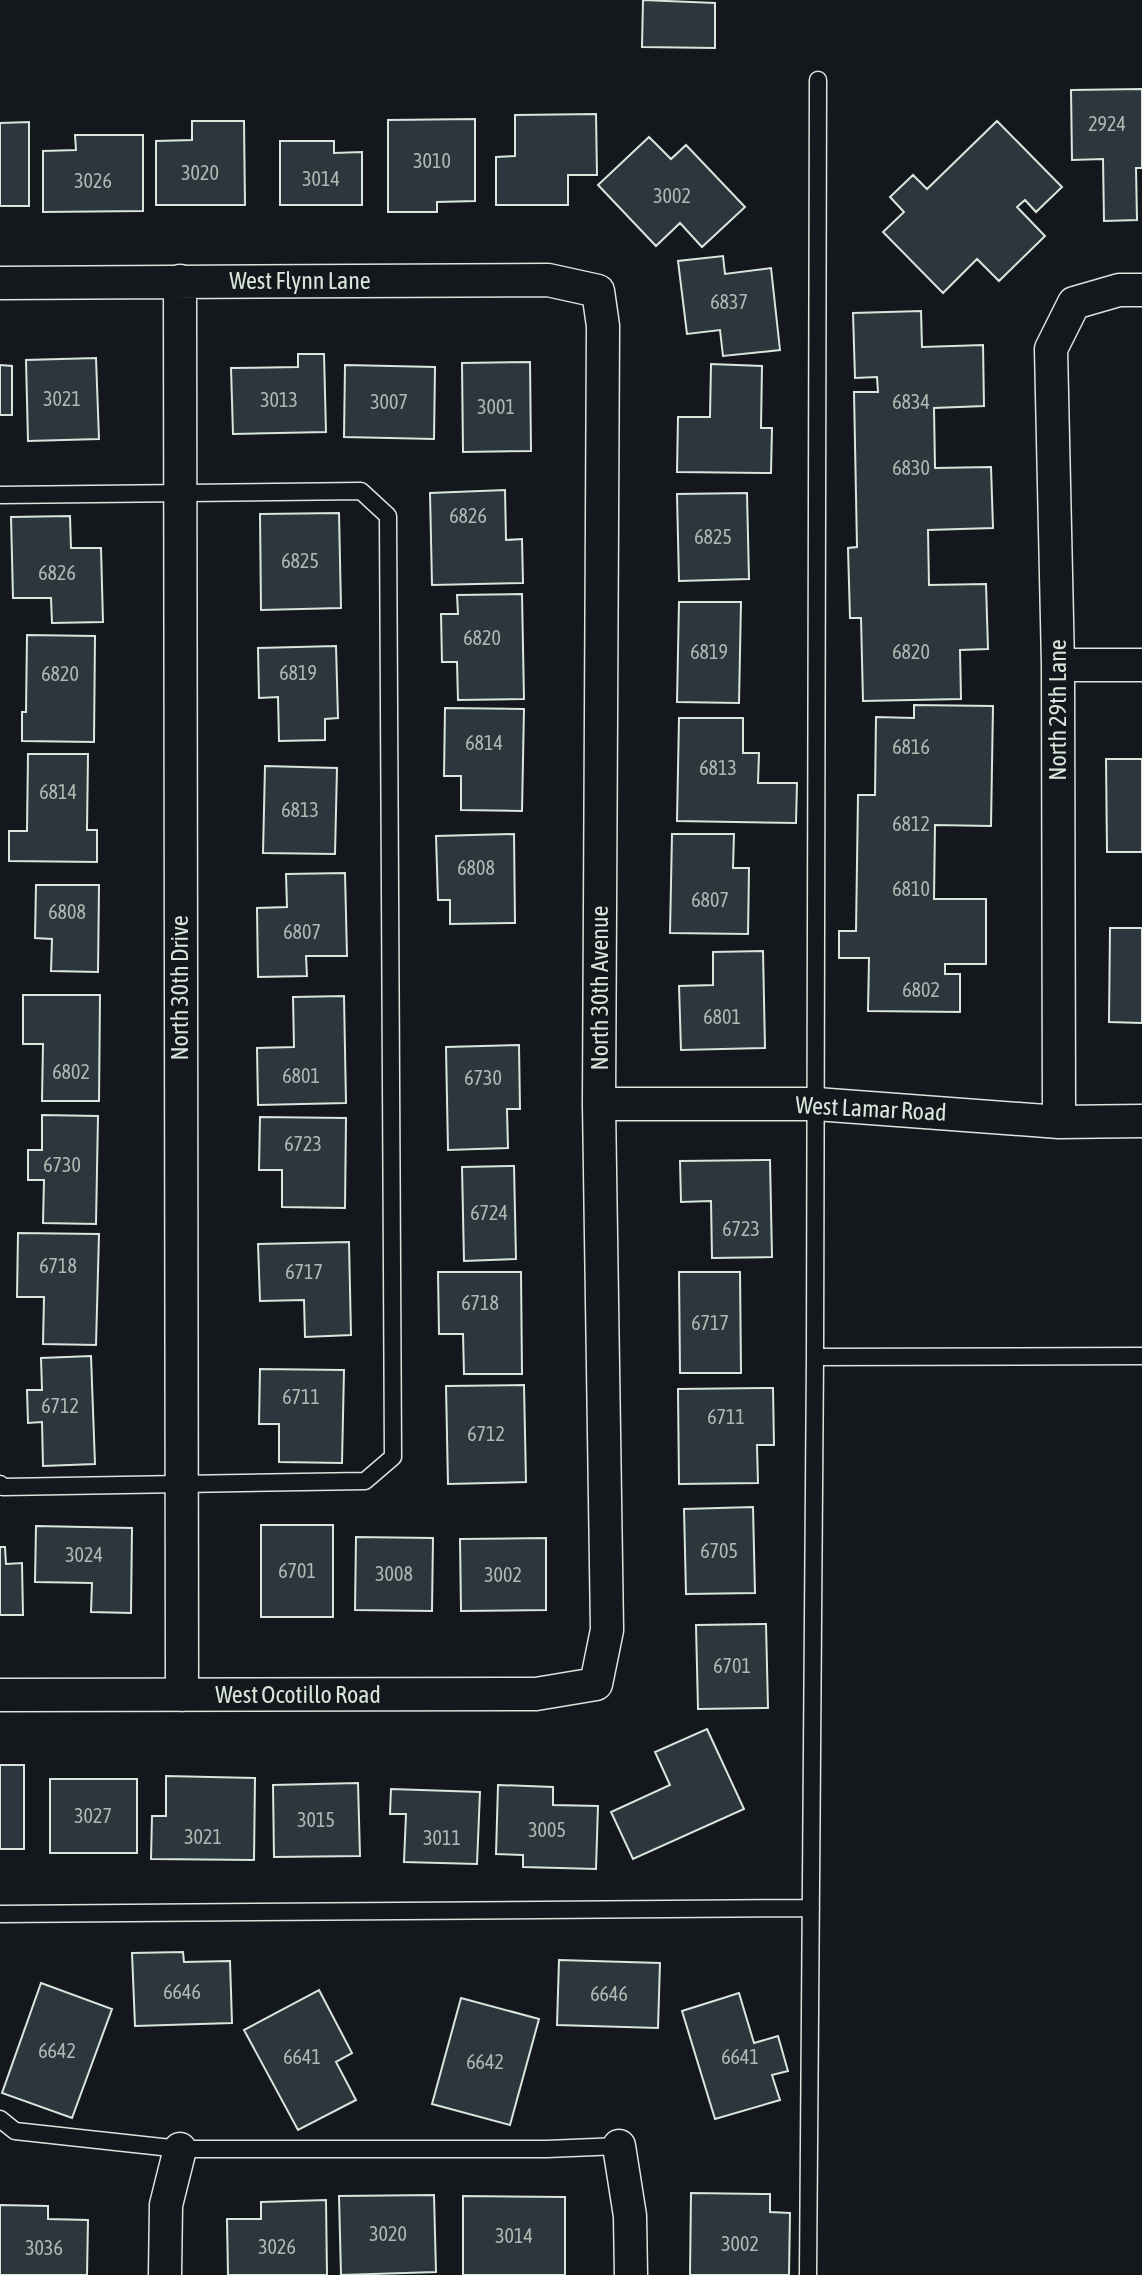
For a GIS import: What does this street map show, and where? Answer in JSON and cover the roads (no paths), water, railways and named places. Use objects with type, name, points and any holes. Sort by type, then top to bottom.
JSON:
[{"type":"street","name":"West Flynn Lane","points":[[0,283],[548,280],[598,291]]},
{"type":"street","name":"North 30th Drive","points":[[180,281],[182,1695]]},
{"type":"street","name":"North 29th Lane","points":[[1059,1122],[1058,665],[1051,349],[1074,303],[1119,290],[1142,290]]},
{"type":"street","name":"North 30th Avenue","points":[[596,1684],[607,1630],[599,1104],[603,326],[598,291]]},
{"type":"street","points":[[1058,665],[1142,665]]},
{"type":"street","name":"West Lamar Road","points":[[599,1104],[816,1104],[1059,1122],[1142,1121]]},
{"type":"street","name":"West Ocotillo Road","points":[[0,1695],[536,1694],[596,1684]]},
{"type":"street","points":[[619,2146],[630,2216],[631,2275]]},
{"type":"street","points":[[165,2275],[166,2205],[180,2149]]},
{"type":"lane","points":[[808,2275],[815,1357],[818,80]]},
{"type":"lane","points":[[0,495],[361,491],[388,516],[393,1457],[365,1481],[3,1487],[0,1484]]},
{"type":"lane","points":[[815,1357],[1142,1356]]},
{"type":"lane","points":[[0,1914],[811,1908]]},
{"type":"lane","points":[[0,2119],[15,2131],[180,2149],[547,2149],[619,2146]]}]
